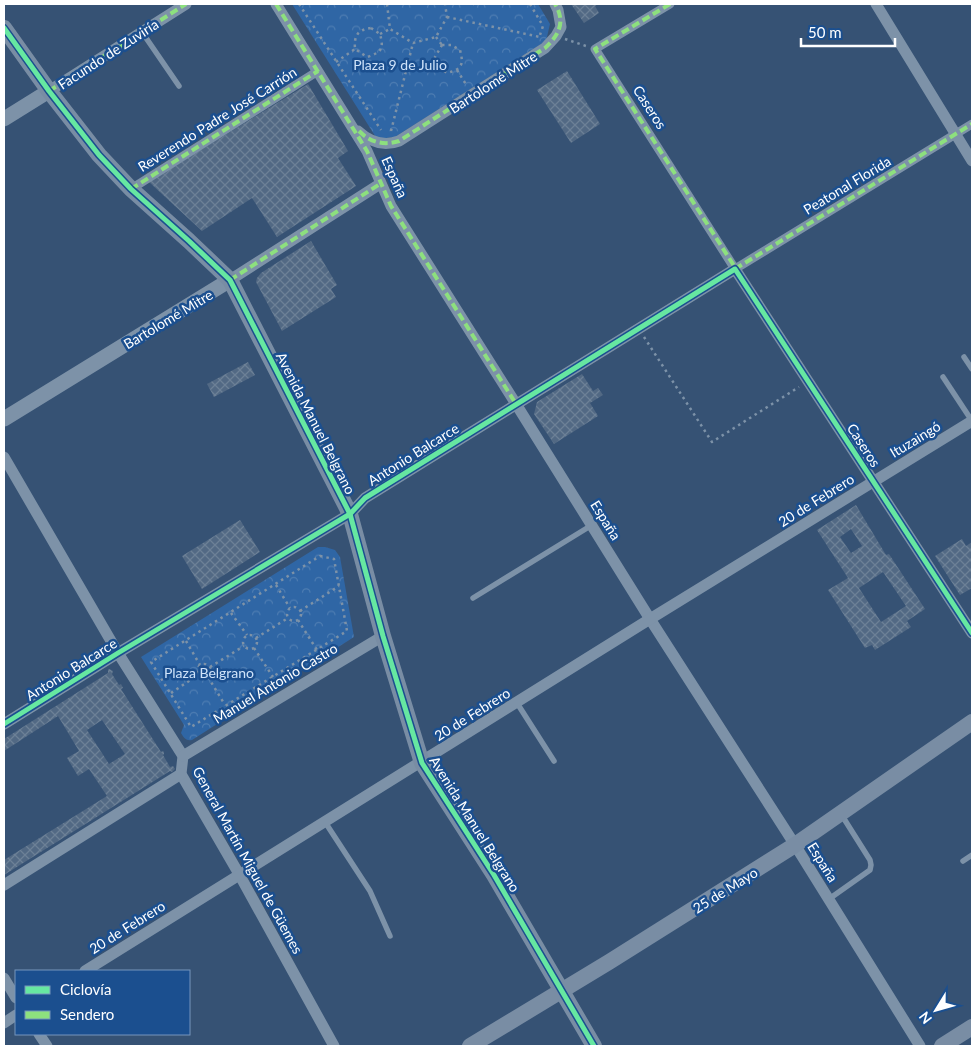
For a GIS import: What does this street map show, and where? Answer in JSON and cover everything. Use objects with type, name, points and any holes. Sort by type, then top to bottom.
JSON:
[{"type":"main road","name":"Avenida Manuel Belgrano","points":[[4,28],[98,155],[131,189],[230,280],[350,514],[383,636],[422,762],[494,875],[594,1046]]},
{"type":"main road","name":"25 de Mayo","points":[[470,1046],[562,991],[795,845],[972,722]]},
{"type":"main road","points":[[942,1046],[972,1027]]},
{"type":"street","name":"Facundo de Zuviría","points":[[4,119],[186,4]]},
{"type":"street","name":"España","points":[[276,4],[367,151],[391,206],[920,1046]]},
{"type":"street","points":[[555,4],[561,27],[556,36]]},
{"type":"street","points":[[595,49],[670,4]]},
{"type":"street","points":[[876,4],[972,161]]},
{"type":"street","name":"Bartolomé Mitre","points":[[350,122],[367,139],[383,144],[400,141],[545,48],[556,36]]},
{"type":"street","name":"Caseros","points":[[595,49],[972,633]]},
{"type":"street","name":"Reverendo Padre José Carrión","points":[[131,189],[318,71]]},
{"type":"street","name":"Peatonal Florida","points":[[735,268],[972,124]]},
{"type":"street","name":"Bartolomé Mitre","points":[[4,419],[230,280],[380,184]]},
{"type":"street","name":"Antonio Balcarce","points":[[4,724],[118,653],[350,514],[365,498],[735,268]]},
{"type":"street","name":"Ituzaingó","points":[[874,482],[972,421]]},
{"type":"street","name":"General Martín Miguel de Güemes","points":[[4,457],[118,653],[183,756],[181,774],[239,874],[334,1046]]},
{"type":"street","name":"20 de Febrero","points":[[87,970],[650,619],[874,482]]},
{"type":"street","name":"Manuel Antonio Castro","points":[[183,756],[383,636]]},
{"type":"street","points":[[4,885],[181,774]]},
{"type":"street","points":[[4,978],[15,996]]},
{"type":"street","points":[[4,1023],[15,1016]]},
{"type":"street","points":[[40,1035],[47,1046]]},
{"type":"lane","points":[[142,32],[179,86]]},
{"type":"lane","points":[[964,357],[972,369]]},
{"type":"lane","points":[[943,377],[972,421]]},
{"type":"lane","points":[[473,598],[592,525]]},
{"type":"lane","points":[[517,703],[554,761]]},
{"type":"lane","points":[[829,899],[870,870],[871,865],[870,860],[840,814]]},
{"type":"lane","points":[[325,822],[370,891],[390,936]]},
{"type":"lane","points":[[963,860],[972,855]]},
{"type":"path","points":[[299,4],[380,130],[397,132]]},
{"type":"path","points":[[388,4],[390,29]]},
{"type":"path","points":[[390,29],[413,42],[436,37],[446,18],[445,4]]},
{"type":"path","points":[[530,4],[543,26],[536,42]]},
{"type":"path","points":[[446,18],[539,38],[556,36],[595,49]]},
{"type":"path","points":[[371,28],[380,34],[383,44],[377,54],[367,56],[355,49],[355,40],[363,29],[371,28]]},
{"type":"path","points":[[380,34],[390,29]]},
{"type":"path","points":[[436,37],[442,45]]},
{"type":"path","points":[[391,132],[413,42]]},
{"type":"path","points":[[442,45],[451,45],[460,50],[463,61],[457,70],[447,73],[437,67],[435,57],[442,45]]},
{"type":"path","points":[[336,62],[355,49]]},
{"type":"path","points":[[457,70],[469,89]]},
{"type":"path","points":[[642,334],[712,442],[809,381]]},
{"type":"path","points":[[320,556],[334,560],[346,631],[191,727],[151,662],[276,585],[320,556]]},
{"type":"path","points":[[276,585],[290,608]]},
{"type":"path","points":[[300,610],[339,586]]},
{"type":"path","points":[[290,608],[294,607],[300,610]]},
{"type":"path","points":[[288,618],[287,614],[290,608]]},
{"type":"path","points":[[298,620],[301,615],[300,610]]},
{"type":"path","points":[[231,612],[247,635]]},
{"type":"path","points":[[288,618],[291,621],[298,620]]},
{"type":"path","points":[[256,638],[288,618]]},
{"type":"path","points":[[298,620],[317,650]]},
{"type":"path","points":[[247,635],[253,635],[256,638]]},
{"type":"path","points":[[244,646],[243,641],[247,635]]},
{"type":"path","points":[[254,648],[257,642],[256,638]]},
{"type":"path","points":[[186,641],[200,665]]},
{"type":"path","points":[[244,646],[250,649],[254,648]]},
{"type":"path","points":[[210,667],[244,646]]},
{"type":"path","points":[[254,648],[272,677]]},
{"type":"path","points":[[200,665],[210,667]]},
{"type":"path","points":[[198,675],[197,668],[200,665]]},
{"type":"path","points":[[208,677],[210,667]]},
{"type":"path","points":[[171,693],[198,675]]},
{"type":"path","points":[[198,675],[203,678],[208,677]]},
{"type":"path","points":[[208,677],[225,705]]},
{"type":"green space","name":"Plaza 9 de Julio","points":[[292,4],[538,4],[550,24],[546,41],[395,137],[377,139]]},
{"type":"green space","name":"Plaza Belgrano","points":[[318,547],[335,550],[340,557],[354,637],[192,740],[185,739],[181,733],[184,725],[141,657]]},
{"type":"building","points":[[571,4],[598,4],[595,6],[599,13],[584,23]]},
{"type":"building","points":[[567,71],[600,124],[571,143],[537,90]]},
{"type":"building","points":[[308,84],[348,151],[338,158],[356,186],[277,237],[252,198],[202,231],[149,182]]},
{"type":"building","points":[[311,241],[337,285],[331,289],[336,297],[282,331],[256,282],[257,278],[261,273]]},
{"type":"building","points":[[248,362],[255,375],[214,397],[207,384]]},
{"type":"building","points":[[582,374],[593,391],[598,388],[603,395],[590,403],[598,416],[554,444],[534,414],[537,402]]},
{"type":"building","points":[[856,505],[886,555],[889,554],[925,609],[907,621],[911,627],[875,650],[872,645],[865,648],[828,590],[848,578],[817,530]],"holes":[[[851,529],[862,546],[851,553],[840,537]],[[883,572],[906,606],[881,622],[859,588]]]},
{"type":"building","points":[[240,520],[260,552],[202,589],[182,556]]},
{"type":"building","points":[[962,539],[966,546],[972,542],[972,588],[960,595],[935,556]]},
{"type":"building","points":[[108,670],[113,671],[112,674],[123,688],[121,689],[161,752],[164,752],[163,755],[170,767],[173,766],[175,769],[4,875],[4,860],[107,796],[89,769],[78,776],[67,758],[79,751],[58,716],[4,751],[4,739],[108,673]],"holes":[[[102,720],[125,754],[109,764],[87,730]]]},
{"type":"marked path","points":[[49,91],[186,4]]},
{"type":"marked path","points":[[276,4],[367,151],[391,206],[516,404]]},
{"type":"marked path","points":[[359,131],[377,142],[399,141],[545,48],[554,38],[559,28],[560,17],[555,4]]},
{"type":"marked path","points":[[670,4],[595,49],[738,272]]},
{"type":"marked path","points":[[131,189],[318,71]]},
{"type":"marked path","points":[[735,269],[972,124]]},
{"type":"marked path","points":[[230,280],[380,184]]},
{"type":"cycle path","points":[[4,28],[49,91],[99,155],[131,189],[230,280],[350,514],[383,636],[422,763],[494,875],[594,1046]]},
{"type":"cycle path","points":[[4,724],[118,653],[350,514],[365,498],[735,269],[972,633]]}]
